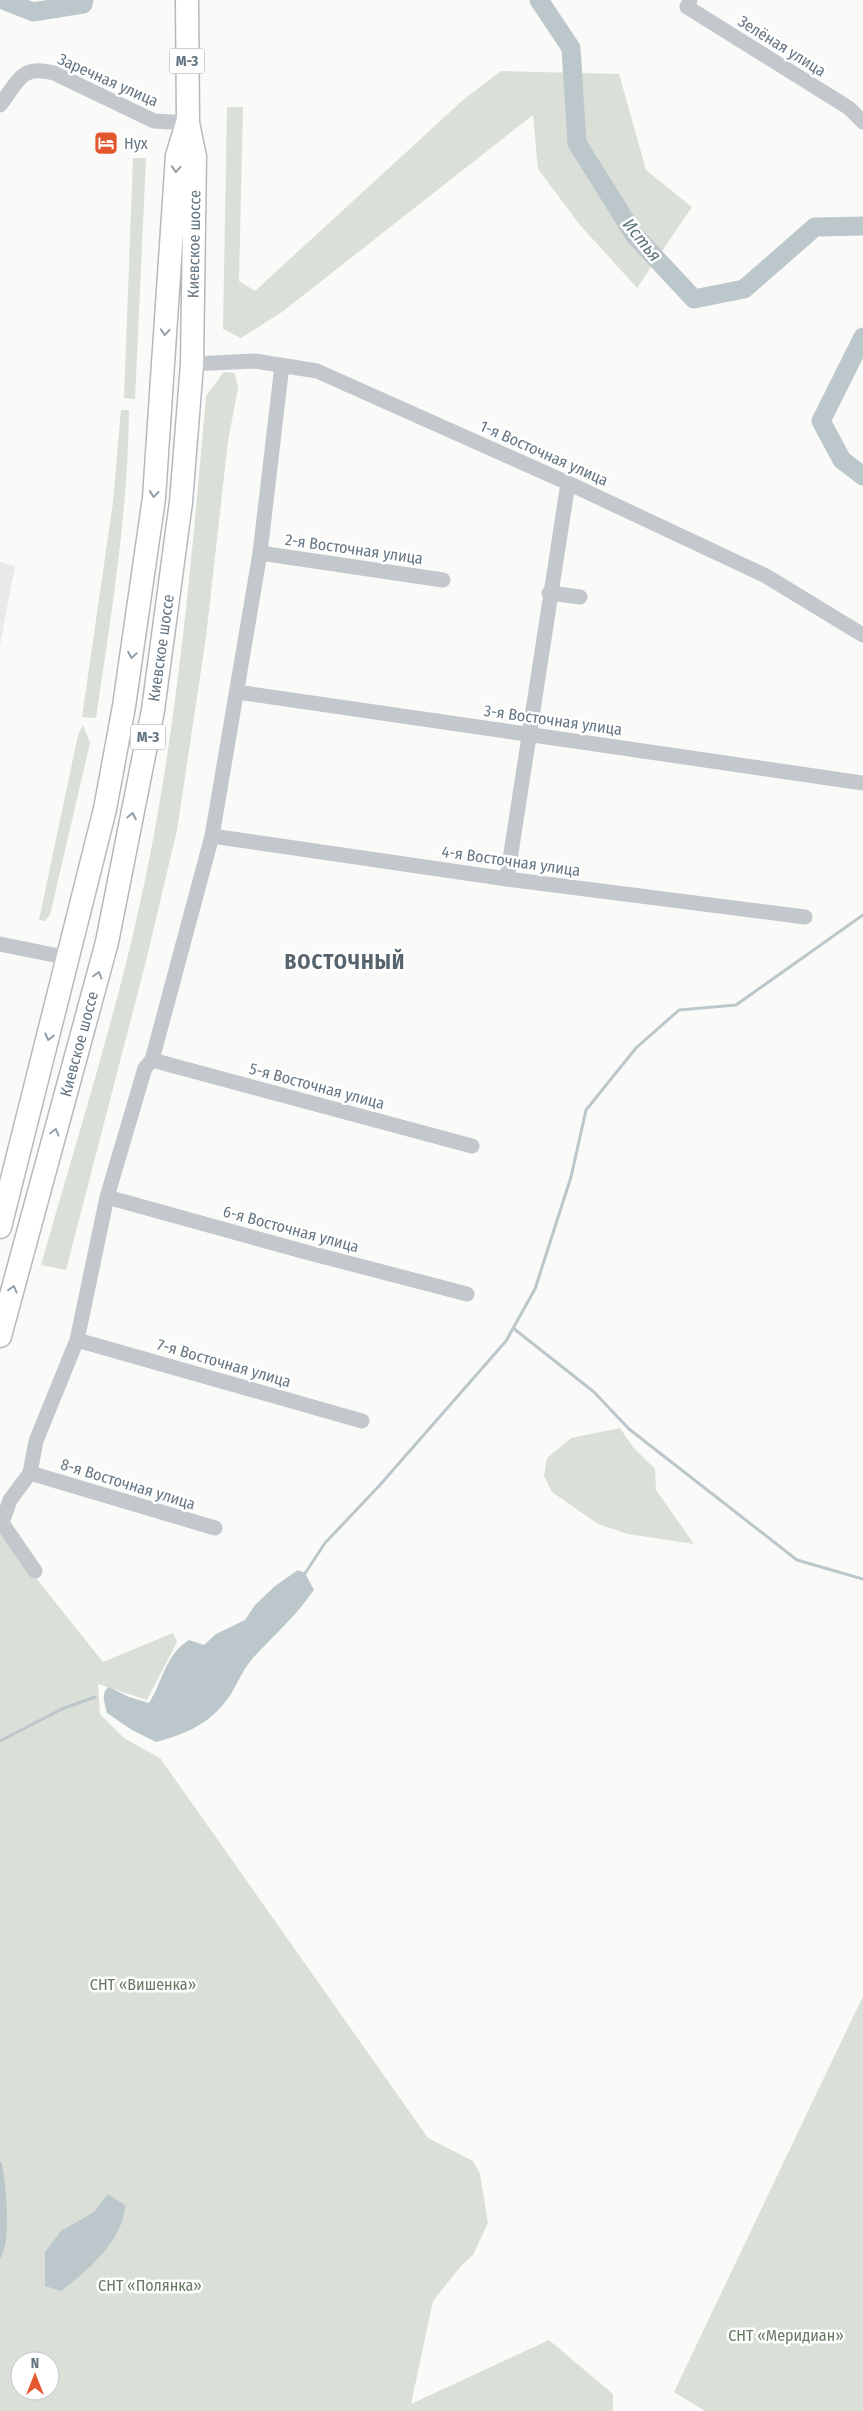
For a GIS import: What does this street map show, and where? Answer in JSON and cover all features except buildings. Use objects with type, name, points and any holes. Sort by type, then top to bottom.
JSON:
[{"type":"highway","name":"Киевское шоссе","points":[[0,1336],[107,942],[149,733],[181,502],[192,364],[196,157],[188,122],[187,0]]},
{"type":"highway","name":"Киевское шоссе","points":[[0,1227],[105,809],[120,730],[154,498],[177,156],[188,122]]},
{"type":"highway","points":[[120,730],[133,716],[142,718],[149,733]]},
{"type":"street","name":"Зелёная улица","points":[[690,0],[687,7],[849,108],[863,122]]},
{"type":"street","name":"Заречная улица","points":[[0,105],[23,75],[30,70],[39,69],[54,73],[154,121],[188,122]]},
{"type":"street","name":"1-я Восточная улица","points":[[192,364],[254,361],[317,371],[568,482],[766,576],[863,635]]},
{"type":"street","points":[[35,1571],[2,1523],[10,1500],[30,1473],[36,1441],[77,1340],[107,1196],[144,1068],[152,1060],[212,836],[260,553],[282,365]]},
{"type":"street","points":[[506,879],[549,593],[568,482]]},
{"type":"street","name":"2-я Восточная улица","points":[[260,553],[443,580]]},
{"type":"street","points":[[549,593],[580,597]]},
{"type":"street","name":"3-я Восточная улица","points":[[237,692],[863,783]]},
{"type":"street","name":"4-я Восточная улица","points":[[212,836],[506,879],[805,917]]},
{"type":"street","points":[[0,944],[69,958]]},
{"type":"street","name":"5-я Восточная улица","points":[[152,1060],[472,1146]]},
{"type":"street","name":"6-я Восточная улица","points":[[107,1196],[302,1251],[467,1294]]},
{"type":"street","name":"7-я Восточная улица","points":[[77,1340],[362,1421]]},
{"type":"street","name":"8-я Восточная улица","points":[[30,1473],[215,1528]]},
{"type":"shaded area","points":[[0,562],[15,566],[0,645]]},
{"type":"shaded area","points":[[298,1570],[305,1573],[314,1590],[250,1662],[224,1704],[208,1719],[189,1731],[156,1742],[132,1730],[107,1713],[104,1702],[106,1689],[109,1687],[129,1697],[149,1703],[169,1661],[181,1646],[189,1640],[204,1645],[216,1634],[245,1620],[255,1605],[275,1586]]},
{"type":"shaded area","points":[[0,2161],[4,2173],[7,2226],[4,2250],[0,2259]]},
{"type":"shaded area","points":[[108,2194],[125,2205],[119,2230],[111,2242],[82,2275],[61,2291],[45,2286],[45,2252],[61,2231],[94,2212]]},
{"type":"green space","points":[[501,71],[619,74],[646,170],[692,207],[637,288],[580,225],[538,169],[533,115],[282,312],[241,338],[223,329],[227,107],[243,107],[239,281],[255,291],[463,100]]},
{"type":"green space","points":[[133,158],[146,158],[135,399],[124,398]]},
{"type":"green space","points":[[224,372],[235,373],[238,388],[228,441],[206,637],[177,830],[146,961],[66,1270],[41,1265],[109,1027],[145,879],[169,742],[187,604],[206,396]]},
{"type":"green space","points":[[121,410],[129,410],[126,488],[118,565],[96,718],[82,717],[113,502]]},
{"type":"green space","points":[[83,725],[90,743],[50,915],[45,921],[39,920],[78,735]]},
{"type":"green space","points":[[620,1428],[633,1447],[655,1469],[656,1490],[694,1544],[628,1534],[598,1524],[552,1492],[544,1476],[547,1458],[571,1438]]},
{"type":"green space","points":[[0,1533],[103,1662],[173,1633],[177,1642],[147,1700],[98,1684],[100,1714],[124,1738],[160,1758],[428,2138],[473,2161],[480,2174],[488,2223],[473,2255],[461,2266],[433,2301],[411,2404],[549,2340],[613,2394],[613,2411],[0,2411]]},
{"type":"green space","name":"СНТ «Меридиан»","points":[[863,1996],[863,2411],[705,2411],[674,2392]]},
{"type":"waterway","name":"Истья","points":[[3,0],[33,12],[83,4],[84,0]]},
{"type":"waterway","name":"Истья","points":[[539,0],[571,48],[577,143],[635,236],[694,299],[744,289],[815,227],[863,226]]},
{"type":"waterway","name":"Истья","points":[[863,337],[821,421],[842,460],[863,476]]},
{"type":"waterway","points":[[304,1575],[325,1543],[379,1486],[506,1341],[535,1289],[571,1177],[586,1110],[636,1048],[679,1010],[736,1005],[863,915]]},
{"type":"waterway","points":[[513,1328],[594,1392],[629,1429],[797,1560],[863,1579]]},
{"type":"waterway","points":[[0,1741],[62,1709],[95,1697]]},
{"type":"place","name":"Нух","points":[[106,143]]},
{"type":"district","name":"ВОСТОЧНЫЙ","points":[[345,962]]},
{"type":"park label","name":"СНТ «Вишенка»","points":[[143,1984]]},
{"type":"park label","name":"СНТ «Полянка»","points":[[150,2285]]}]
